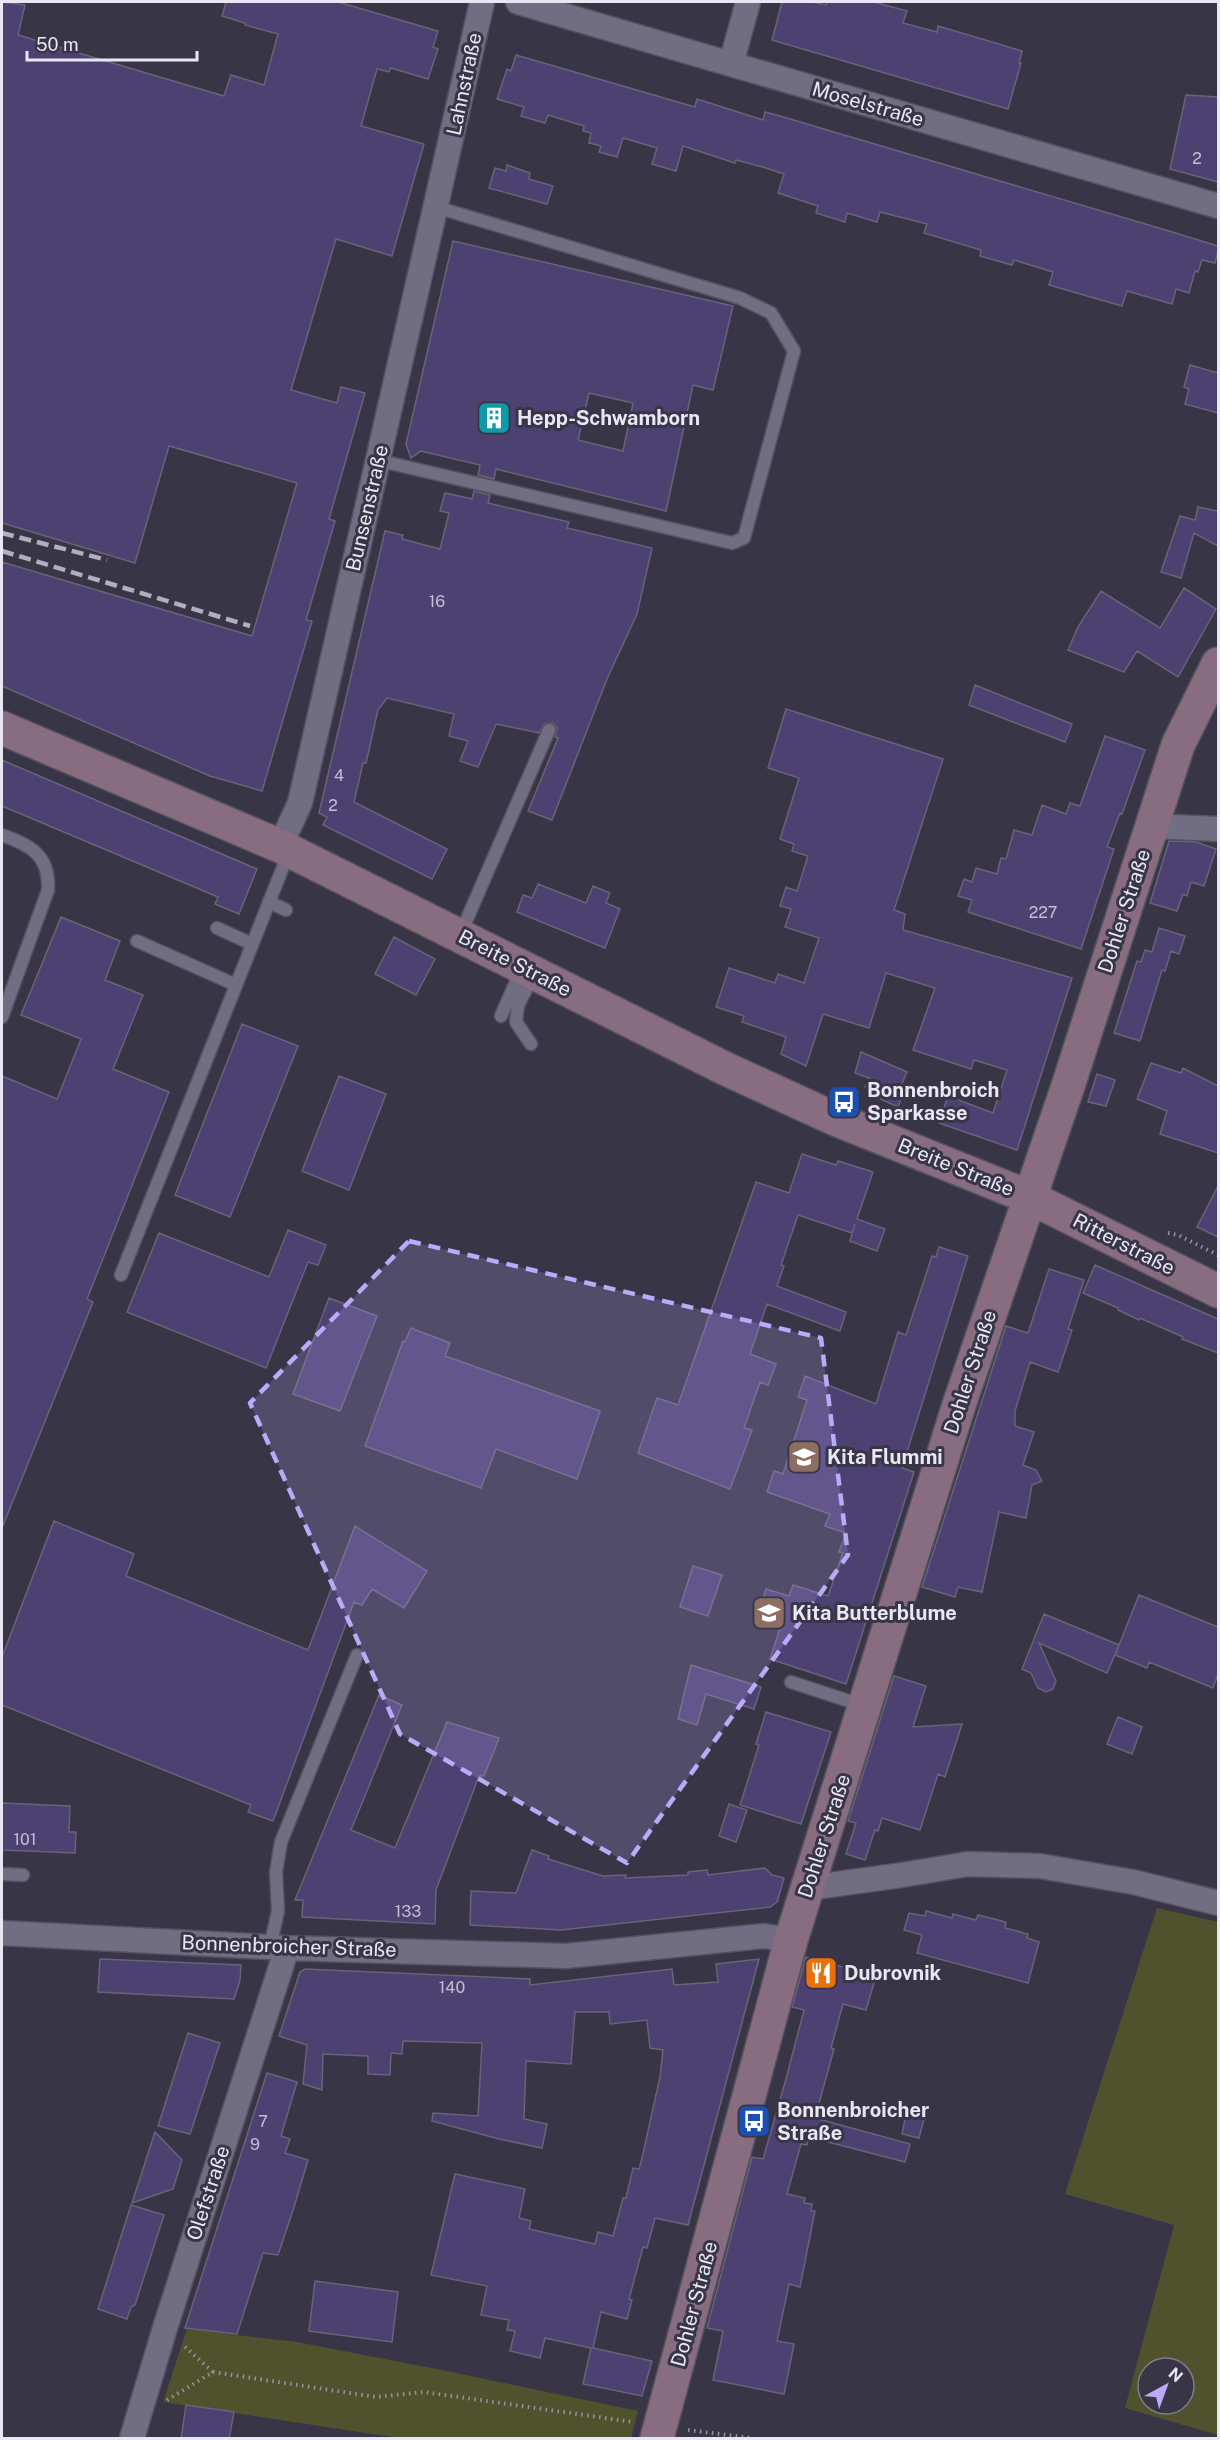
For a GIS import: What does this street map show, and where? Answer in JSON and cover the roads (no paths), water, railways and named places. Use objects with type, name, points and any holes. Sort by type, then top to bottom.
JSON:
[{"type":"main road","name":"Dohler Straße","points":[[659,2432],[791,1940],[961,1398],[1068,1086],[1179,746],[1218,664]]},
{"type":"main road","name":"Breite Straße","points":[[2,728],[285,849],[708,1060],[835,1119],[1029,1197]]},
{"type":"main road","name":"Ritterstraße","points":[[1029,1197],[1218,1291]]},
{"type":"street","name":"Lahnstraße","points":[[446,166],[482,2]]},
{"type":"street","name":"Moselstraße","points":[[518,2],[1218,206]]},
{"type":"street","points":[[731,64],[748,2]]},
{"type":"street","name":"Bunsenstraße","points":[[285,849],[300,803],[446,166]]},
{"type":"street","points":[[1151,826],[1218,829]]},
{"type":"street","points":[[808,1888],[968,1864],[1040,1866],[1133,1882],[1218,1903]]},
{"type":"street","name":"Bonnenbroicher Straße","points":[[2,1933],[279,1947],[566,1956],[764,1936],[791,1940]]},
{"type":"street","name":"Olefstraße","points":[[135,2428],[279,1947]]},
{"type":"lane","points":[[377,460],[732,543],[744,538],[794,351],[771,313],[740,298],[436,207]]},
{"type":"lane","points":[[460,936],[549,730]]},
{"type":"lane","points":[[2,836],[14,839],[39,856],[45,862],[49,878],[48,890],[2,1017]]},
{"type":"lane","points":[[121,1275],[269,902],[285,849]]},
{"type":"lane","points":[[269,902],[286,910]]},
{"type":"lane","points":[[218,928],[252,944]]},
{"type":"lane","points":[[137,941],[236,985]]},
{"type":"lane","points":[[501,1016],[529,970]]},
{"type":"lane","points":[[529,970],[518,1005],[516,1022],[531,1044]]},
{"type":"lane","points":[[279,1947],[276,1872],[281,1842],[357,1655]]},
{"type":"lane","points":[[791,1682],[865,1706]]},
{"type":"lane","points":[[2,1874],[23,1875]]},
{"type":"railway","points":[[2,533],[107,560]]},
{"type":"railway","points":[[2,551],[250,626]]},
{"type":"place","name":"Hepp-Schwamborn","points":[[494,418]]},
{"type":"place","name":"Bonnenbroich Sparkasse","points":[[844,1102]]},
{"type":"place","name":"Kita Flummi","points":[[804,1457]]},
{"type":"place","name":"Kita Butterblume","points":[[769,1613]]},
{"type":"place","name":"Dubrovnik","points":[[821,1973]]},
{"type":"place","name":"Bonnenbroicher Straße","points":[[754,2121]]}]
